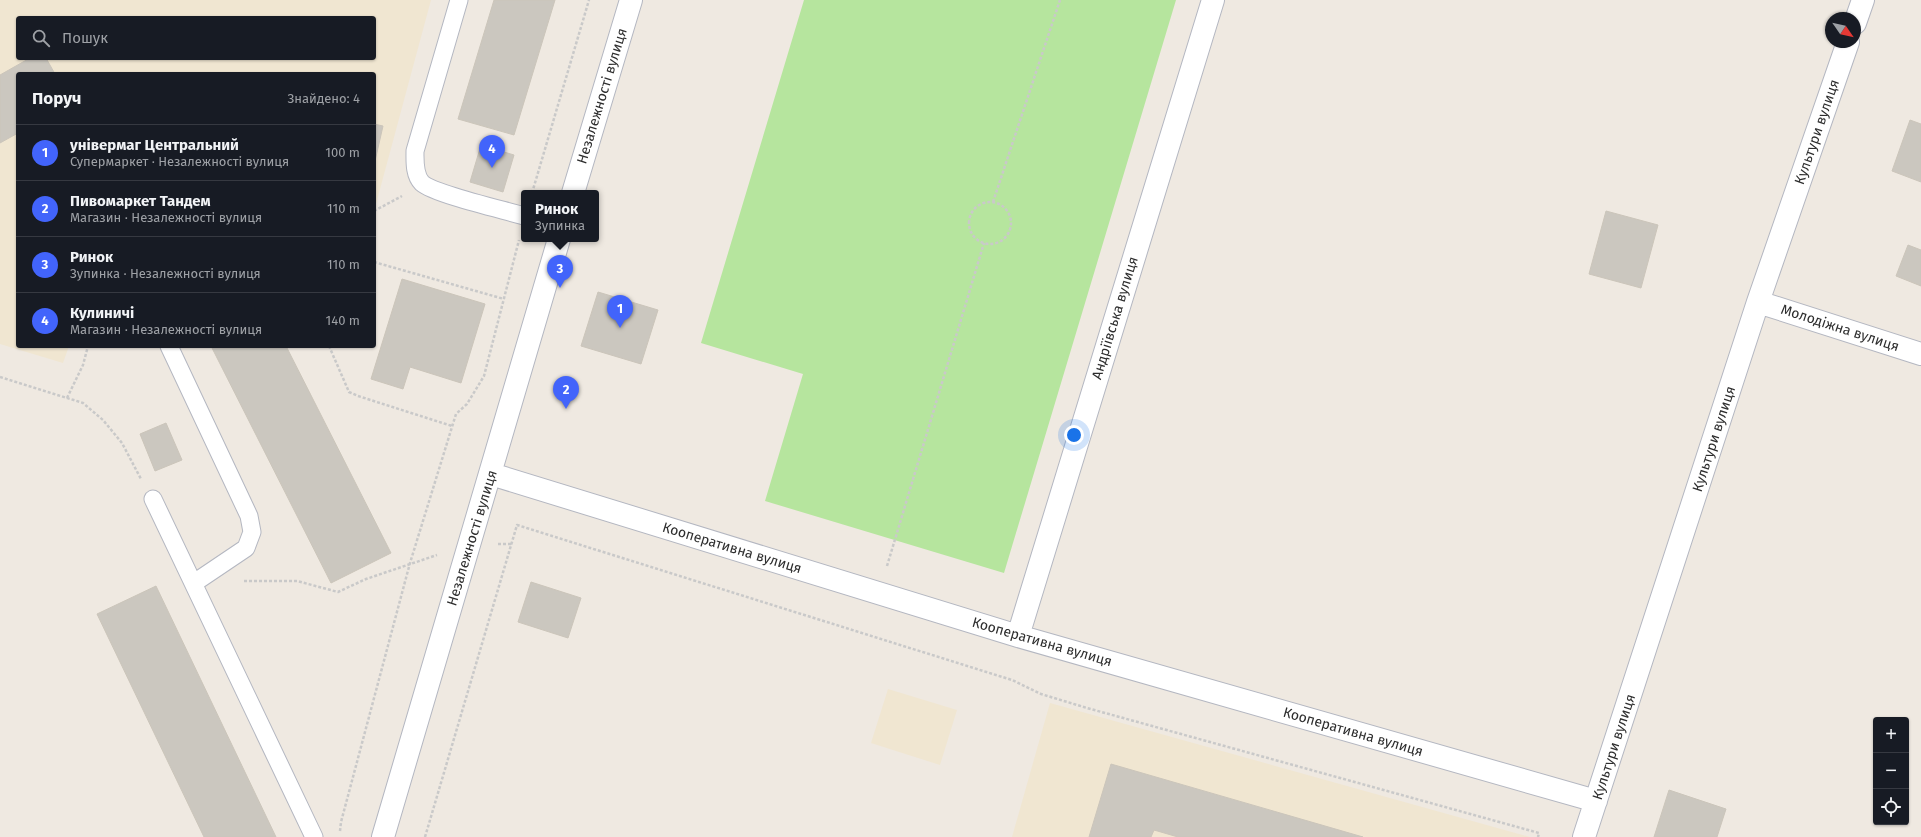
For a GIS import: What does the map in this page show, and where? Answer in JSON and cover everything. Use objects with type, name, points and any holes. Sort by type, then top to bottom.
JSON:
[{"type":"street","name":"Незалежності вулиця","points":[[574,190],[631,0]]},
{"type":"street","name":"Андріївська вулиця","points":[[1018,636],[1212,0]]},
{"type":"street","points":[[1859,12],[1863,0]]},
{"type":"street","name":"Культури вулиця","points":[[1584,837],[1758,302],[1846,48]]},
{"type":"street","name":"Незалежності вулиця","points":[[383,837],[558,242]]},
{"type":"street","name":"Молодіжна вулиця","points":[[1758,302],[1921,354]]},
{"type":"street","name":"Кооперативна вулиця","points":[[491,474],[1018,636],[1596,802]]},
{"type":"lane","points":[[459,0],[415,151],[415,170],[421,183],[437,191],[521,215]]},
{"type":"lane","points":[[170,348],[249,516],[252,532],[246,548],[194,583]]},
{"type":"lane","points":[[153,498],[314,837]]},
{"type":"path","points":[[533,190],[589,0]]},
{"type":"path","points":[[993,202],[1060,0]]},
{"type":"path","points":[[376,210],[395,201]]},
{"type":"path","points":[[986,202],[993,202],[1000,205],[1009,214],[1010,228],[1003,239],[998,242],[984,243],[973,235],[969,222],[970,215],[980,205],[986,202]]},
{"type":"path","points":[[339,837],[341,822],[410,563],[456,414],[467,404],[484,376],[520,237]]},
{"type":"path","points":[[879,593],[984,243]]},
{"type":"path","points":[[376,263],[504,299]]},
{"type":"path","points":[[67,398],[83,365],[87,348]]},
{"type":"path","points":[[331,348],[349,392],[452,426]]},
{"type":"path","points":[[0,377],[83,403],[103,420],[122,443],[135,469],[153,498]]},
{"type":"path","points":[[425,837],[517,525],[1012,680],[1041,694],[1080,706],[1539,833],[1538,837]]},
{"type":"path","points":[[210,573],[232,580],[274,582],[298,581],[338,592],[410,563]]},
{"type":"shaded area","points":[[0,0],[431,0],[376,204],[376,72],[16,72],[16,348],[68,348],[63,363],[0,344]]},
{"type":"shaded area","points":[[888,689],[957,710],[940,765],[871,743]]},
{"type":"shaded area","points":[[1050,703],[1530,837],[1012,837]]},
{"type":"green space","points":[[804,0],[1176,0],[1004,573],[765,501],[803,374],[701,343]]},
{"type":"building","points":[[494,0],[555,0],[514,135],[458,119]]},
{"type":"building","points":[[26,60],[47,60],[54,72],[16,72],[16,134],[0,143],[0,75]]},
{"type":"building","points":[[1910,120],[1921,124],[1921,182],[1892,171]]},
{"type":"building","points":[[376,124],[383,126],[376,157]]},
{"type":"building","points":[[481,145],[514,155],[503,192],[470,182]]},
{"type":"building","points":[[1606,211],[1658,225],[1641,288],[1589,274]]},
{"type":"building","points":[[1908,245],[1921,250],[1921,286],[1896,276]]},
{"type":"building","points":[[402,279],[485,304],[461,383],[410,367],[403,389],[371,379]]},
{"type":"building","points":[[598,292],[658,310],[641,364],[581,346]]},
{"type":"building","points":[[212,348],[287,348],[391,553],[331,583]]},
{"type":"building","points":[[166,423],[182,460],[155,471],[140,434]]},
{"type":"building","points":[[531,582],[581,598],[568,638],[518,622]]},
{"type":"building","points":[[156,586],[276,837],[204,837],[97,614]]},
{"type":"building","points":[[1111,764],[1363,837],[1178,837],[1154,830],[1151,837],[1089,837]]},
{"type":"building","points":[[1669,790],[1726,809],[1717,837],[1654,837]]},
{"type":"place","name":"Кулиничі","points":[[492,168]]},
{"type":"place","name":"Ринок","points":[[560,288]]},
{"type":"place","name":"універмаг Центральний","points":[[620,328]]},
{"type":"place","name":"Пивомаркет Тандем","points":[[566,409]]}]
